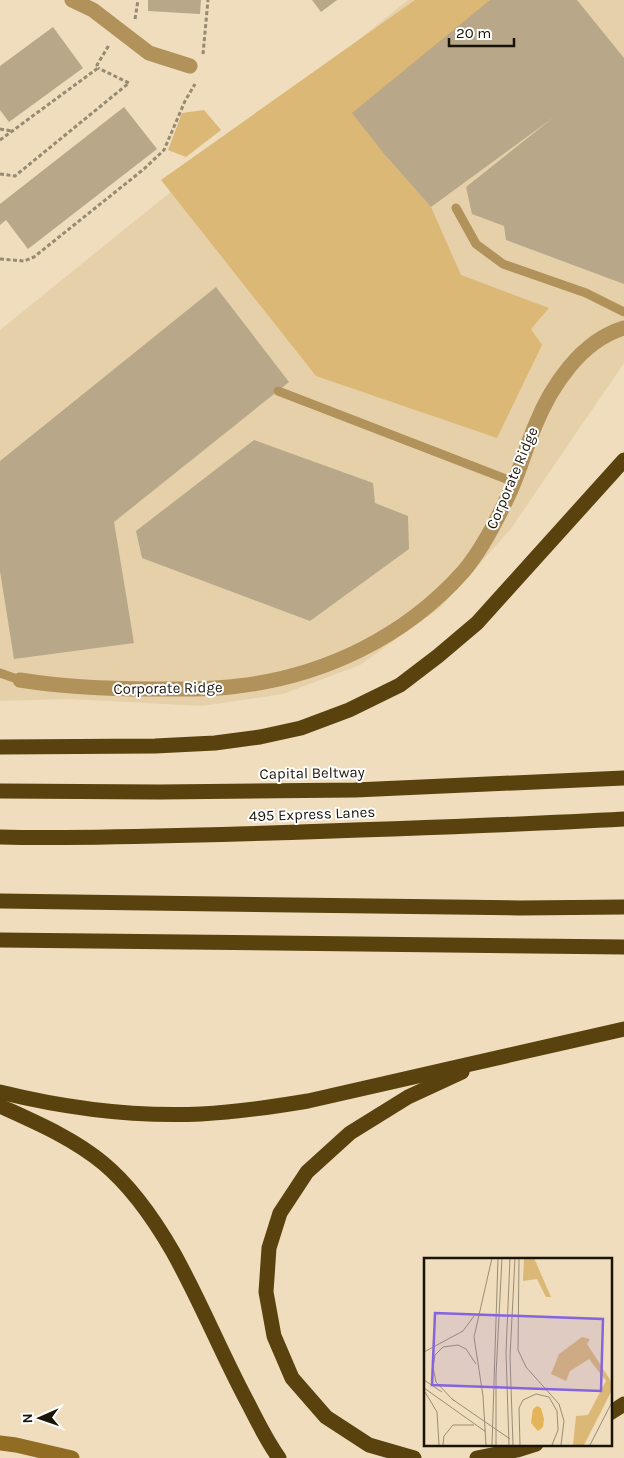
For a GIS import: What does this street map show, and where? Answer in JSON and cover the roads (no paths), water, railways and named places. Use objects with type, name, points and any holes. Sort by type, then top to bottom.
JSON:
[{"type":"highway","points":[[0,747],[154,746],[215,743],[260,737],[301,728],[349,710],[400,685],[477,623],[624,460]]},
{"type":"highway","name":"Capital Beltway","points":[[0,791],[355,790],[624,778]]},
{"type":"highway","name":"495 Express Lanes","points":[[0,838],[323,832],[624,819]]},
{"type":"highway","points":[[0,901],[520,908],[624,907]]},
{"type":"highway","points":[[0,940],[624,947]]},
{"type":"highway","points":[[0,1092],[38,1101],[94,1110],[200,1114],[258,1109],[308,1101],[624,1029]]},
{"type":"highway","points":[[414,1458],[369,1445],[326,1417],[292,1378],[274,1336],[266,1292],[269,1248],[280,1212],[307,1172],[350,1133],[408,1096],[461,1073],[517,1053]]},
{"type":"highway","points":[[0,1106],[74,1142],[102,1162],[125,1183],[146,1209],[189,1282],[236,1382],[268,1443],[279,1458]]},
{"type":"highway","points":[[612,1412],[624,1404]]},
{"type":"highway","points":[[477,1458],[530,1446]]},
{"type":"street","points":[[72,0],[93,10],[149,53],[197,64]]},
{"type":"street","name":"Corporate Ridge","points":[[20,680],[107,689],[192,689],[247,685],[281,679],[328,665],[366,648],[401,627],[434,602],[464,571],[487,538],[514,482],[535,424],[550,394],[569,366],[591,346],[615,331],[624,328]]},
{"type":"street","points":[[0,1443],[72,1458]]},
{"type":"lane","points":[[456,208],[476,244],[503,264],[586,294],[624,312]]},
{"type":"lane","points":[[278,391],[514,482]]},
{"type":"lane","points":[[0,673],[20,680]]}]
